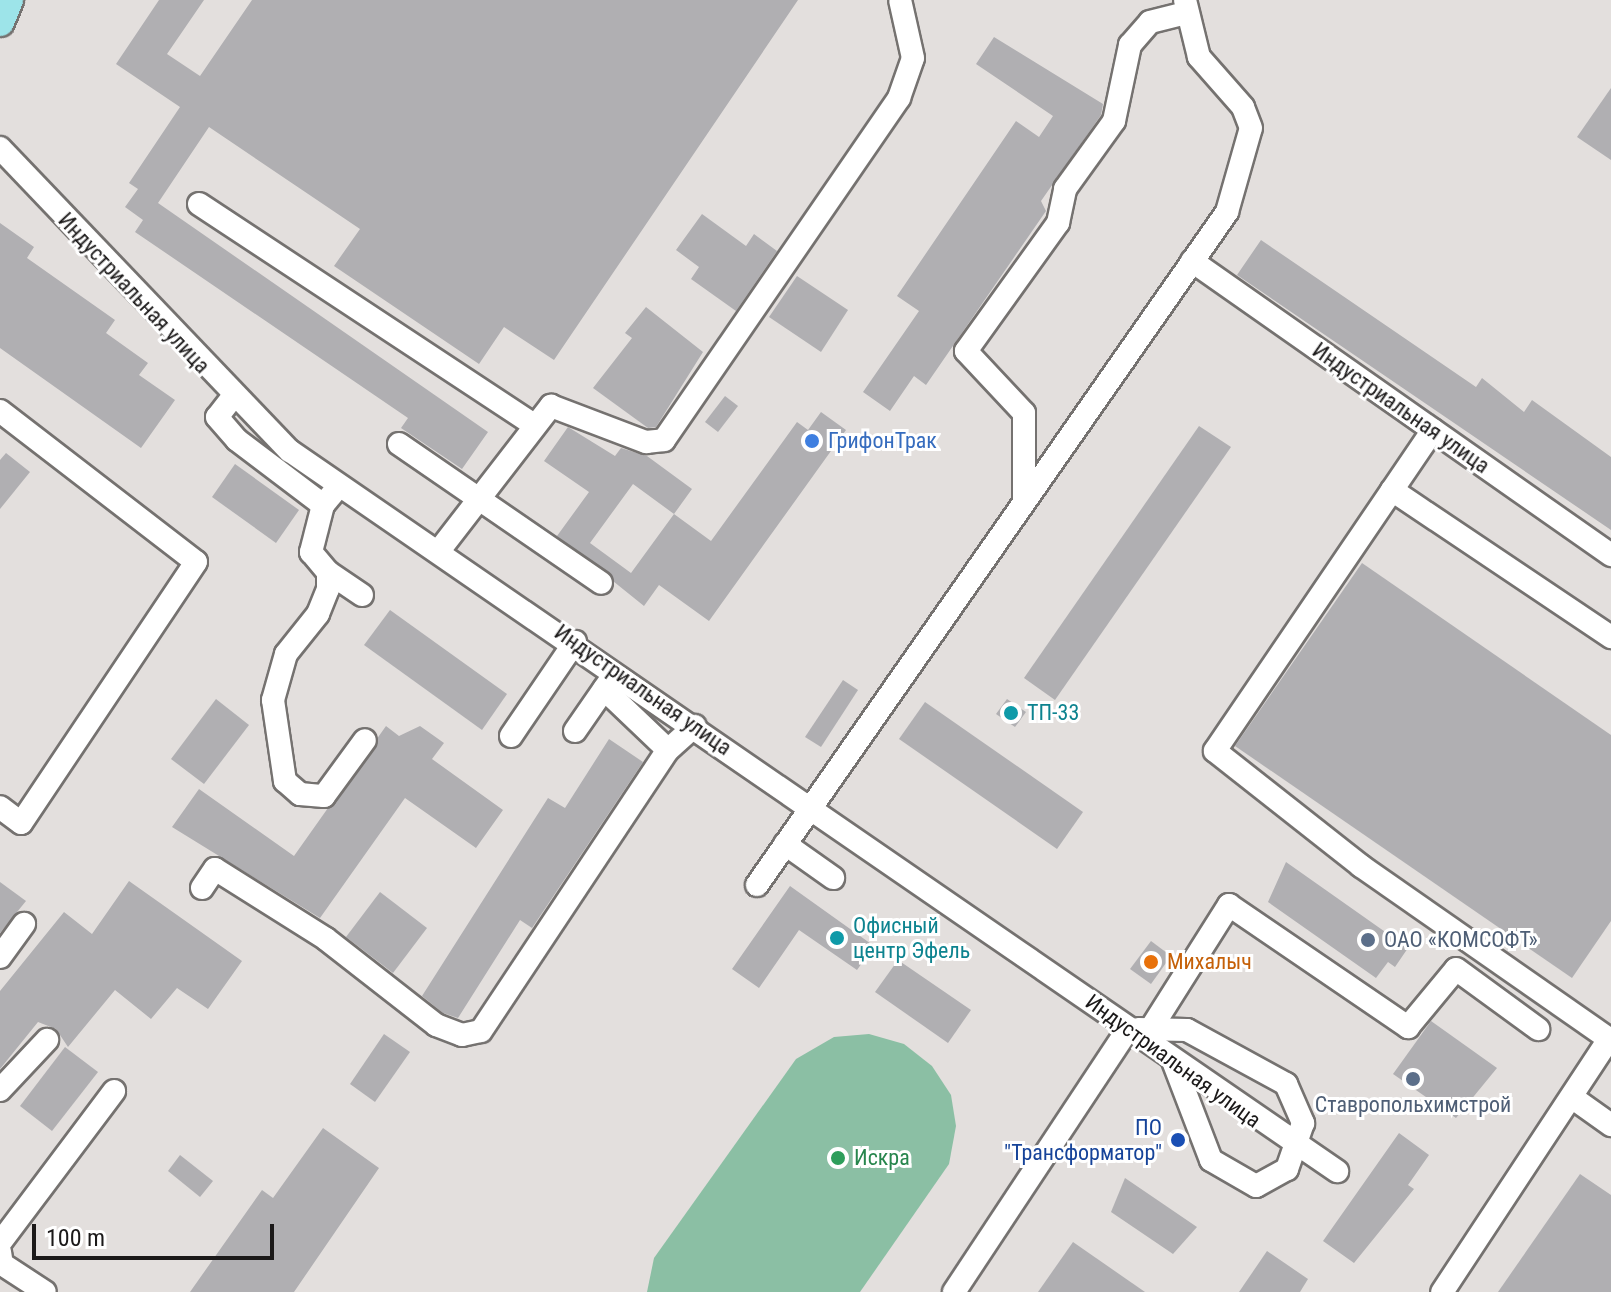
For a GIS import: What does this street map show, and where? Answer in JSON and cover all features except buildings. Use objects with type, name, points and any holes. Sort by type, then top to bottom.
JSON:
[{"type":"main road","points":[[0,22],[9,0]]},
{"type":"street","points":[[438,552],[531,423],[551,406],[646,442],[664,440],[899,98],[913,58],[900,0]]},
{"type":"street","points":[[757,885],[1227,212],[1251,128],[1243,107],[1199,57],[1185,7],[1150,22],[1130,45],[1114,121],[1065,189],[1058,223],[966,351],[1024,413],[1024,502]]},
{"type":"street","name":"Индустриальная улица","points":[[2,157],[232,398],[339,486],[575,642],[610,680],[695,726],[1139,1029],[1173,1061],[1298,1150],[1337,1171]]},
{"type":"street","points":[[199,204],[531,423]]},
{"type":"street","name":"Индустриальная улица","points":[[1192,261],[1611,555]]},
{"type":"street","points":[[232,398],[217,417],[237,440],[323,505]]},
{"type":"street","points":[[0,411],[196,562],[21,823],[0,807]]},
{"type":"street","points":[[1433,430],[1215,751],[1361,866],[1610,1038],[1442,1292]]},
{"type":"street","points":[[399,444],[475,501],[601,583]]},
{"type":"street","points":[[339,486],[323,505],[311,552],[328,572],[362,595]]},
{"type":"street","points":[[1392,490],[1611,637]]},
{"type":"street","points":[[328,572],[318,614],[286,654],[273,700],[285,781],[300,794],[324,796],[365,740]]},
{"type":"street","points":[[511,736],[575,642]]},
{"type":"street","points":[[575,731],[610,680],[668,750]]},
{"type":"street","points":[[202,888],[215,869],[326,939],[436,1025],[462,1035],[481,1031],[668,750],[695,726]]},
{"type":"street","points":[[785,844],[833,878]]},
{"type":"street","points":[[954,1292],[1229,905],[1408,1027],[1456,969],[1538,1029]]},
{"type":"street","points":[[0,957],[24,924]]},
{"type":"street","points":[[1139,1029],[1187,1030],[1286,1084],[1303,1123],[1298,1150],[1287,1169],[1256,1186],[1211,1160],[1173,1061]]},
{"type":"street","points":[[0,1090],[47,1040]]},
{"type":"street","points":[[0,1243],[114,1091]]},
{"type":"street","points":[[1573,1098],[1611,1125]]},
{"type":"street","points":[[0,1252],[2,1264],[45,1292]]},
{"type":"green space","name":"Искра","points":[[869,1034],[904,1044],[932,1066],[951,1095],[956,1126],[949,1164],[860,1292],[647,1292],[654,1258],[796,1059],[834,1037]]},
{"type":"place","name":"ГрифонТрак","points":[[812,441]]},
{"type":"place","name":"ТП-33","points":[[1011,713]]},
{"type":"place","name":"Офисный центр Эфель","points":[[837,938]]},
{"type":"place","name":"ОАО «КОМСОФТ»","points":[[1368,940]]},
{"type":"place","name":"Михалыч","points":[[1151,962]]},
{"type":"place","name":"Ставропольхимстрой","points":[[1413,1079]]},
{"type":"place","name":"ПО \"Трансформатор\"","points":[[1178,1140]]},
{"type":"place","name":"Искра","points":[[838,1158]]}]
